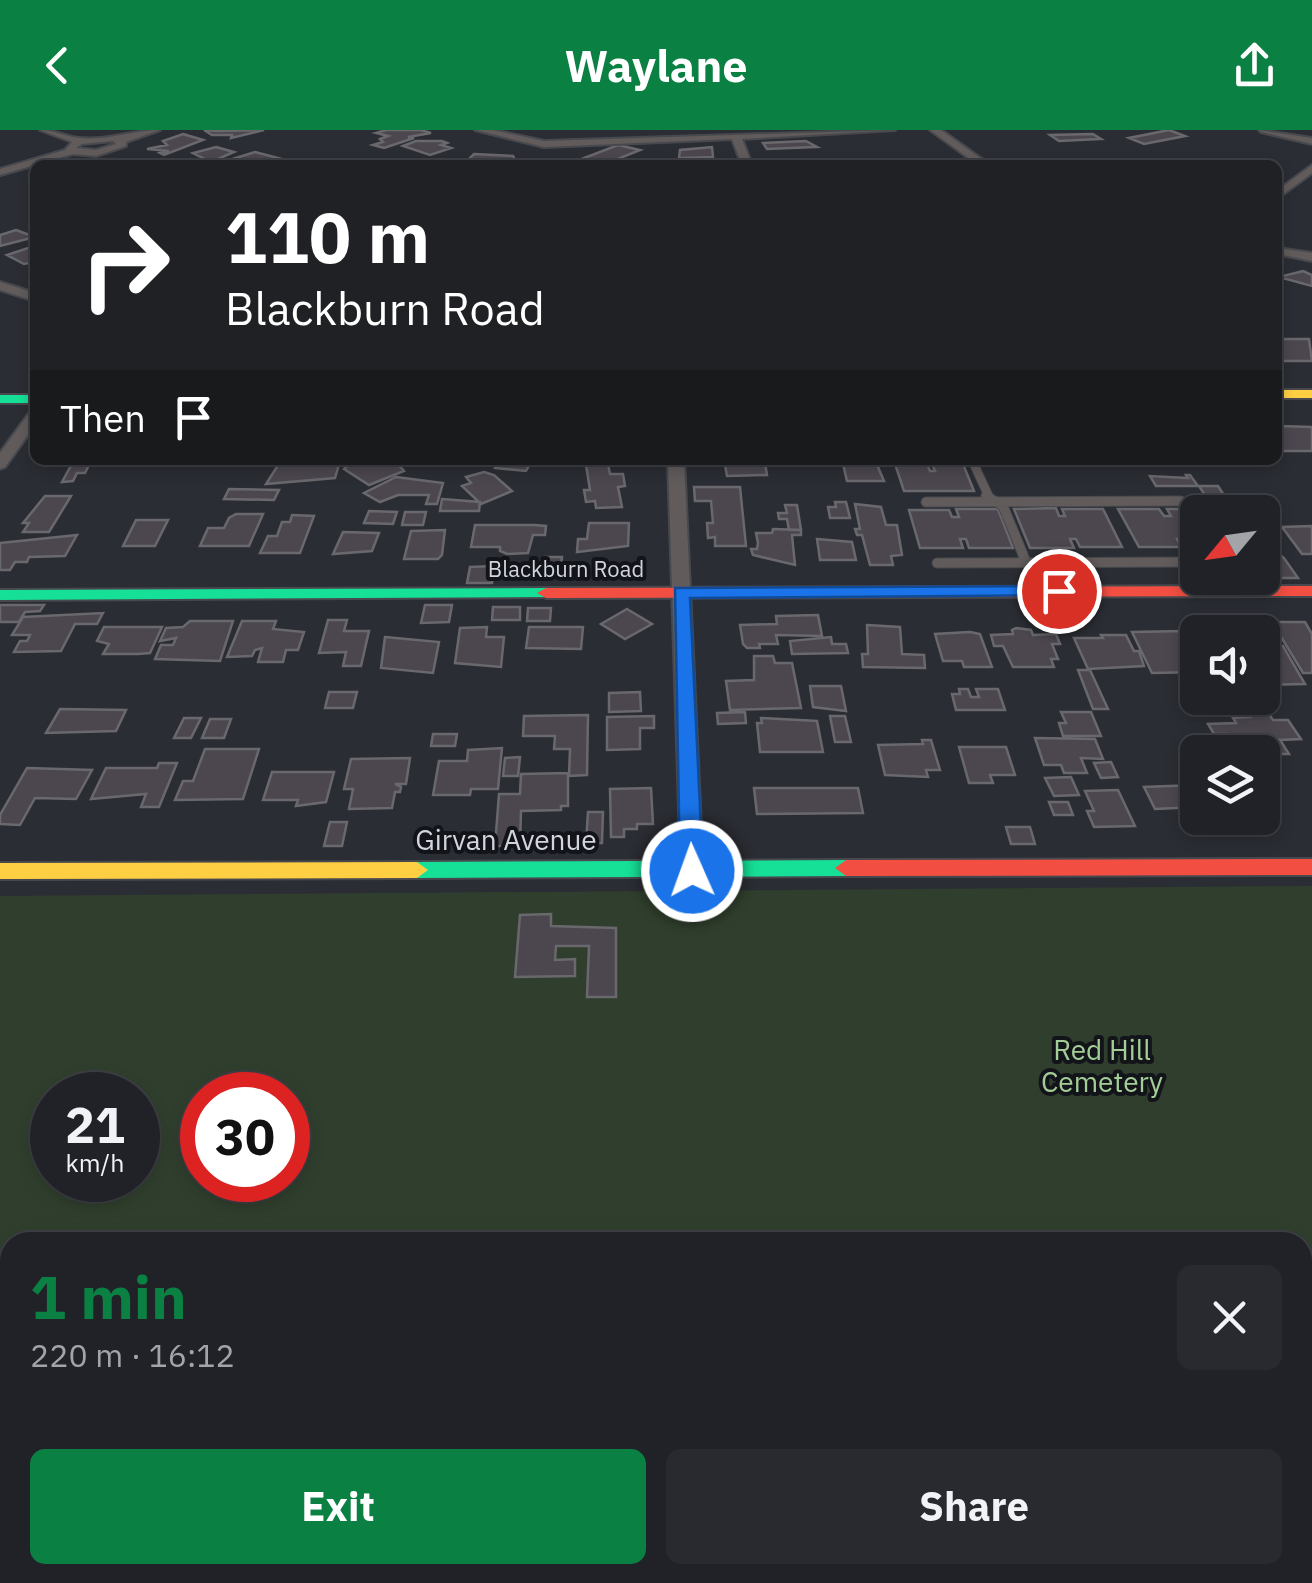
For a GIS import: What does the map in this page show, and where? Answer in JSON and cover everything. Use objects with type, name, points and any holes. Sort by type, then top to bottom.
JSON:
[{"type":"street","points":[[44,130],[79,141],[120,140],[155,130]]},
{"type":"street","points":[[480,130],[544,144],[890,130]]},
{"type":"street","points":[[540,157],[544,144],[558,130]]},
{"type":"street","points":[[935,130],[978,160]]},
{"type":"street","points":[[1264,130],[1312,141]]},
{"type":"street","points":[[736,136],[745,160]]},
{"type":"street","points":[[41,160],[72,151],[112,150],[123,144],[120,140]]},
{"type":"street","points":[[72,151],[69,146],[79,141]]},
{"type":"street","points":[[0,172],[30,163]]},
{"type":"street","points":[[1282,191],[1312,168]]},
{"type":"street","points":[[1282,251],[1312,257]]},
{"type":"street","points":[[0,286],[30,295]]},
{"type":"street","points":[[1282,394],[1312,394]]},
{"type":"street","points":[[0,399],[30,399]]},
{"type":"street","points":[[0,464],[30,423]]},
{"type":"street","points":[[676,465],[692,871]]},
{"type":"street","name":"Blackburn Road","points":[[0,595],[1312,591]]},
{"type":"street","name":"Girvan Avenue","points":[[0,870],[692,871],[1312,866]]},
{"type":"lane","points":[[974,465],[992,502],[1003,506],[1026,562]]},
{"type":"lane","points":[[926,502],[1180,501]]},
{"type":"lane","points":[[937,563],[1180,562]]},
{"type":"green space","name":"Red Hill Cemetery","points":[[1312,886],[1312,1232],[0,1232],[0,896]]},
{"type":"building","points":[[204,130],[264,130],[231,138],[232,135],[212,135]]},
{"type":"building","points":[[1169,130],[1185,136],[1144,144],[1129,138]]},
{"type":"building","points":[[376,133],[431,133],[408,137],[414,138],[384,148],[373,145],[388,136]]},
{"type":"building","points":[[183,134],[203,140],[164,155],[160,153],[169,151],[147,149],[167,145],[163,141]]},
{"type":"building","points":[[1093,134],[1101,139],[1059,141],[1050,135]]},
{"type":"building","points":[[416,141],[442,141],[447,143],[441,145],[451,148],[430,155],[403,146]]},
{"type":"building","points":[[806,141],[817,147],[767,149],[763,143]]},
{"type":"building","points":[[618,145],[640,150],[620,158],[623,160],[584,158]]},
{"type":"building","points":[[216,147],[234,152],[216,160],[193,153]]},
{"type":"building","points":[[712,147],[713,157],[679,158],[680,150]]},
{"type":"building","points":[[255,152],[282,159],[279,160],[229,160]]},
{"type":"building","points":[[474,154],[514,158],[513,160],[468,160]]},
{"type":"building","points":[[16,230],[30,238],[0,246],[0,235]]},
{"type":"building","points":[[28,248],[30,263],[24,264],[7,255]]},
{"type":"building","points":[[1303,271],[1312,275],[1312,286],[1282,278]]},
{"type":"building","points":[[1282,339],[1309,339],[1312,361],[1282,361]]},
{"type":"building","points":[[1282,426],[1312,427],[1312,451],[1282,451]]},
{"type":"building","points":[[71,465],[89,465],[73,481],[62,482]]},
{"type":"building","points":[[278,465],[339,465],[335,478],[266,484]]},
{"type":"building","points":[[348,465],[399,465],[404,471],[369,485],[344,469]]},
{"type":"building","points":[[496,465],[529,465],[526,471],[495,468]]},
{"type":"building","points":[[586,465],[608,465],[610,474],[623,474],[625,486],[618,487],[622,507],[596,508],[595,501],[586,502],[584,490],[590,490]]},
{"type":"building","points":[[725,465],[765,465],[767,475],[727,476]]},
{"type":"building","points":[[843,465],[877,465],[884,481],[847,481]]},
{"type":"building","points":[[895,465],[927,465],[930,471],[935,471],[932,465],[963,465],[974,491],[904,491]]},
{"type":"building","points":[[484,472],[494,475],[512,491],[481,504],[462,486],[471,483],[466,477]]},
{"type":"building","points":[[1186,475],[1198,486],[1156,486],[1150,476],[1188,478]]},
{"type":"building","points":[[396,477],[443,483],[437,504],[426,504],[429,495],[398,495],[380,502],[364,493]]},
{"type":"building","points":[[1199,486],[1218,486],[1224,495],[1205,495]]},
{"type":"building","points":[[694,487],[740,487],[746,546],[715,546],[715,537],[708,538],[707,523],[713,523],[711,501],[695,501]]},
{"type":"building","points":[[229,489],[279,490],[274,500],[224,499]]},
{"type":"building","points":[[45,496],[71,496],[49,532],[23,532],[29,523],[23,523]]},
{"type":"building","points":[[442,499],[480,502],[479,511],[440,511]]},
{"type":"building","points":[[835,502],[846,502],[850,518],[830,518],[828,507],[836,507]]},
{"type":"building","points":[[855,504],[881,507],[886,525],[897,525],[902,555],[891,556],[893,565],[870,565],[862,535],[857,535],[855,529],[860,529]]},
{"type":"building","points":[[785,505],[797,505],[801,530],[789,530],[787,519],[779,519],[778,513],[787,513]]},
{"type":"building","points":[[1056,508],[1059,516],[1065,516],[1062,509],[1103,509],[1122,547],[1080,547],[1076,539],[1070,539],[1074,548],[1030,548],[1014,509]]},
{"type":"building","points":[[956,509],[998,509],[1013,548],[969,548],[966,539],[960,539],[963,548],[920,548],[909,510],[949,510],[952,517],[959,517]]},
{"type":"building","points":[[1118,509],[1159,509],[1164,516],[1171,516],[1167,509],[1180,509],[1180,547],[1139,547]]},
{"type":"building","points":[[369,511],[397,512],[393,524],[364,523]]},
{"type":"building","points":[[405,512],[426,512],[423,525],[402,525]]},
{"type":"building","points":[[236,514],[263,514],[249,546],[200,546],[208,528],[224,528]]},
{"type":"building","points":[[292,515],[314,516],[300,553],[260,553],[268,536],[277,536],[282,522],[290,522]]},
{"type":"building","points":[[136,520],[168,520],[155,546],[123,546]]},
{"type":"building","points":[[589,523],[629,523],[628,546],[577,552],[578,539],[587,539]]},
{"type":"building","points":[[475,525],[546,526],[545,535],[533,535],[528,553],[507,554],[500,547],[471,547]]},
{"type":"building","points":[[1312,526],[1312,554],[1302,554],[1282,527]]},
{"type":"building","points":[[773,529],[801,530],[801,535],[792,535],[795,565],[753,555],[751,549],[757,549],[758,543],[756,533],[772,533]]},
{"type":"building","points":[[445,530],[438,559],[404,559],[411,531]]},
{"type":"building","points":[[343,532],[379,533],[372,551],[333,554]]},
{"type":"building","points":[[77,535],[65,556],[29,557],[27,562],[15,562],[10,570],[0,570],[0,543]]},
{"type":"building","points":[[817,539],[852,542],[856,560],[820,560]]},
{"type":"building","points":[[1280,555],[1284,558],[1298,578],[1280,578]]},
{"type":"building","points":[[545,557],[562,557],[561,565],[574,565],[574,571],[543,572]]},
{"type":"building","points":[[494,566],[492,583],[467,583],[470,567]]},
{"type":"building","points":[[0,605],[44,605],[40,611],[25,612],[19,622],[0,622]]},
{"type":"building","points":[[425,605],[452,605],[449,622],[421,623]]},
{"type":"building","points":[[493,607],[520,607],[520,620],[492,620]]},
{"type":"building","points":[[528,608],[551,608],[550,621],[527,621]]},
{"type":"building","points":[[627,609],[652,624],[625,639],[601,624]]},
{"type":"building","points":[[103,613],[97,624],[75,624],[61,651],[14,652],[20,641],[27,641],[30,635],[12,635],[23,617]]},
{"type":"building","points":[[818,615],[822,636],[776,635],[778,644],[759,644],[760,648],[743,644],[740,625],[777,624],[776,616]]},
{"type":"building","points":[[328,620],[347,620],[344,631],[369,631],[361,666],[343,666],[346,652],[319,653]]},
{"type":"building","points":[[190,621],[233,621],[220,661],[155,659],[161,645],[173,645],[176,638],[160,641],[166,628],[183,627]]},
{"type":"building","points":[[242,621],[276,621],[273,629],[304,632],[298,650],[286,650],[283,662],[258,662],[262,648],[252,656],[227,657]]},
{"type":"building","points":[[1280,622],[1305,622],[1312,634],[1312,673],[1303,673],[1280,635]]},
{"type":"building","points":[[867,625],[900,627],[902,654],[924,655],[925,668],[863,667],[862,654],[868,654]]},
{"type":"building","points":[[104,627],[162,627],[150,653],[103,654],[109,644],[97,641]]},
{"type":"building","points":[[487,627],[486,637],[504,637],[501,667],[455,663],[460,628]]},
{"type":"building","points":[[529,627],[583,627],[581,649],[526,648]]},
{"type":"building","points":[[1016,628],[1031,630],[1033,635],[1056,634],[1060,644],[1052,644],[1058,659],[1051,659],[1054,667],[1013,667],[1003,646],[994,646],[991,635],[1013,634]]},
{"type":"building","points":[[1180,631],[1180,672],[1152,673],[1132,632]]},
{"type":"building","points":[[935,634],[980,634],[992,667],[964,667],[962,661],[943,661]]},
{"type":"building","points":[[1101,635],[1126,635],[1134,651],[1139,651],[1144,666],[1088,669],[1074,638],[1103,638]]},
{"type":"building","points":[[385,637],[439,642],[433,673],[381,668]]},
{"type":"building","points":[[831,637],[832,644],[846,644],[848,653],[792,654],[790,641]]},
{"type":"building","points":[[1280,646],[1283,646],[1305,684],[1280,685]]},
{"type":"building","points":[[754,656],[773,656],[775,663],[792,663],[801,708],[730,710],[726,681],[754,680]]},
{"type":"building","points":[[1078,670],[1090,670],[1108,709],[1093,709]]},
{"type":"building","points":[[810,686],[841,686],[846,711],[813,707]]},
{"type":"building","points":[[959,689],[968,689],[971,697],[979,697],[976,689],[998,689],[1005,710],[956,710],[952,694],[960,694]]},
{"type":"building","points":[[329,692],[357,692],[353,708],[325,708]]},
{"type":"building","points":[[640,692],[641,711],[609,712],[609,693]]},
{"type":"building","points":[[60,709],[126,710],[116,731],[46,733]]},
{"type":"building","points":[[745,712],[746,723],[718,724],[717,713]]},
{"type":"building","points":[[1061,712],[1091,712],[1101,736],[1063,736],[1059,723],[1066,723]]},
{"type":"building","points":[[588,715],[587,775],[569,776],[570,749],[554,749],[555,736],[523,736],[524,716]]},
{"type":"building","points":[[1270,715],[1273,720],[1288,720],[1301,739],[1214,734],[1208,724],[1236,723],[1233,718]]},
{"type":"building","points":[[654,716],[654,728],[640,728],[640,749],[607,750],[607,717]]},
{"type":"building","points":[[830,716],[845,716],[851,742],[835,742]]},
{"type":"building","points":[[184,718],[201,718],[191,738],[174,738]]},
{"type":"building","points":[[761,718],[817,721],[823,752],[760,752],[757,723],[762,723]]},
{"type":"building","points":[[210,719],[231,719],[224,738],[202,738]]},
{"type":"building","points":[[433,734],[457,734],[455,746],[431,746]]},
{"type":"building","points":[[1035,738],[1095,739],[1103,759],[1081,758],[1087,773],[1064,773],[1061,765],[1044,765]]},
{"type":"building","points":[[922,740],[931,740],[940,770],[926,770],[928,777],[885,775],[878,745],[923,744]]},
{"type":"building","points":[[1280,740],[1289,754],[1280,754]]},
{"type":"building","points":[[959,747],[1006,747],[1015,775],[990,775],[993,783],[969,783]]},
{"type":"building","points":[[502,748],[498,789],[471,789],[470,795],[433,795],[439,761],[467,761],[468,750]]},
{"type":"building","points":[[205,749],[259,749],[243,799],[175,800],[183,781],[193,781]]},
{"type":"building","points":[[520,757],[518,776],[503,776],[505,758]]},
{"type":"building","points":[[410,758],[406,784],[395,784],[401,787],[400,792],[395,792],[392,808],[349,809],[353,789],[344,789],[351,759]]},
{"type":"building","points":[[1111,762],[1118,777],[1101,778],[1094,763]]},
{"type":"building","points":[[159,763],[177,763],[159,807],[141,807],[146,794],[91,799],[106,768],[157,768]]},
{"type":"building","points":[[27,768],[92,770],[76,799],[35,798],[20,825],[0,824],[0,815]]},
{"type":"building","points":[[272,772],[334,772],[326,802],[296,806],[298,800],[263,800]]},
{"type":"building","points":[[568,773],[568,806],[561,806],[561,810],[521,811],[520,846],[495,846],[499,794],[520,794],[521,774]]},
{"type":"building","points":[[1071,777],[1079,795],[1054,796],[1045,778]]},
{"type":"building","points":[[1180,786],[1180,808],[1155,809],[1144,787]]},
{"type":"building","points":[[651,788],[653,824],[637,824],[637,829],[624,829],[624,837],[611,837],[610,789]]},
{"type":"building","points":[[754,788],[858,788],[863,813],[757,814]]},
{"type":"building","points":[[1118,790],[1135,826],[1094,827],[1087,811],[1094,811],[1085,791]]},
{"type":"building","points":[[1049,802],[1068,802],[1073,815],[1054,815]]},
{"type":"building","points":[[588,812],[603,812],[602,843],[586,843]]},
{"type":"building","points":[[330,822],[347,822],[342,846],[324,846]]},
{"type":"building","points":[[1006,827],[1030,827],[1035,844],[1011,844]]},
{"type":"building","points":[[551,914],[551,926],[616,928],[616,997],[587,997],[589,946],[556,946],[555,960],[575,959],[575,976],[515,977],[520,915]]},
{"type":"traffic: fast","points":[[0,399],[30,399]]},
{"type":"traffic: fast","points":[[0,595],[546,593]]},
{"type":"traffic: fast","points":[[417,870],[846,868]]},
{"type":"traffic: slow","points":[[1282,394],[1312,394]]},
{"type":"traffic: slow","points":[[0,871],[417,870]]},
{"type":"traffic: jam","points":[[546,593],[1312,591]]},
{"type":"traffic: jam","points":[[846,868],[1312,867]]},
{"type":"route","points":[[692,871],[681,592],[1059,591]]}]
